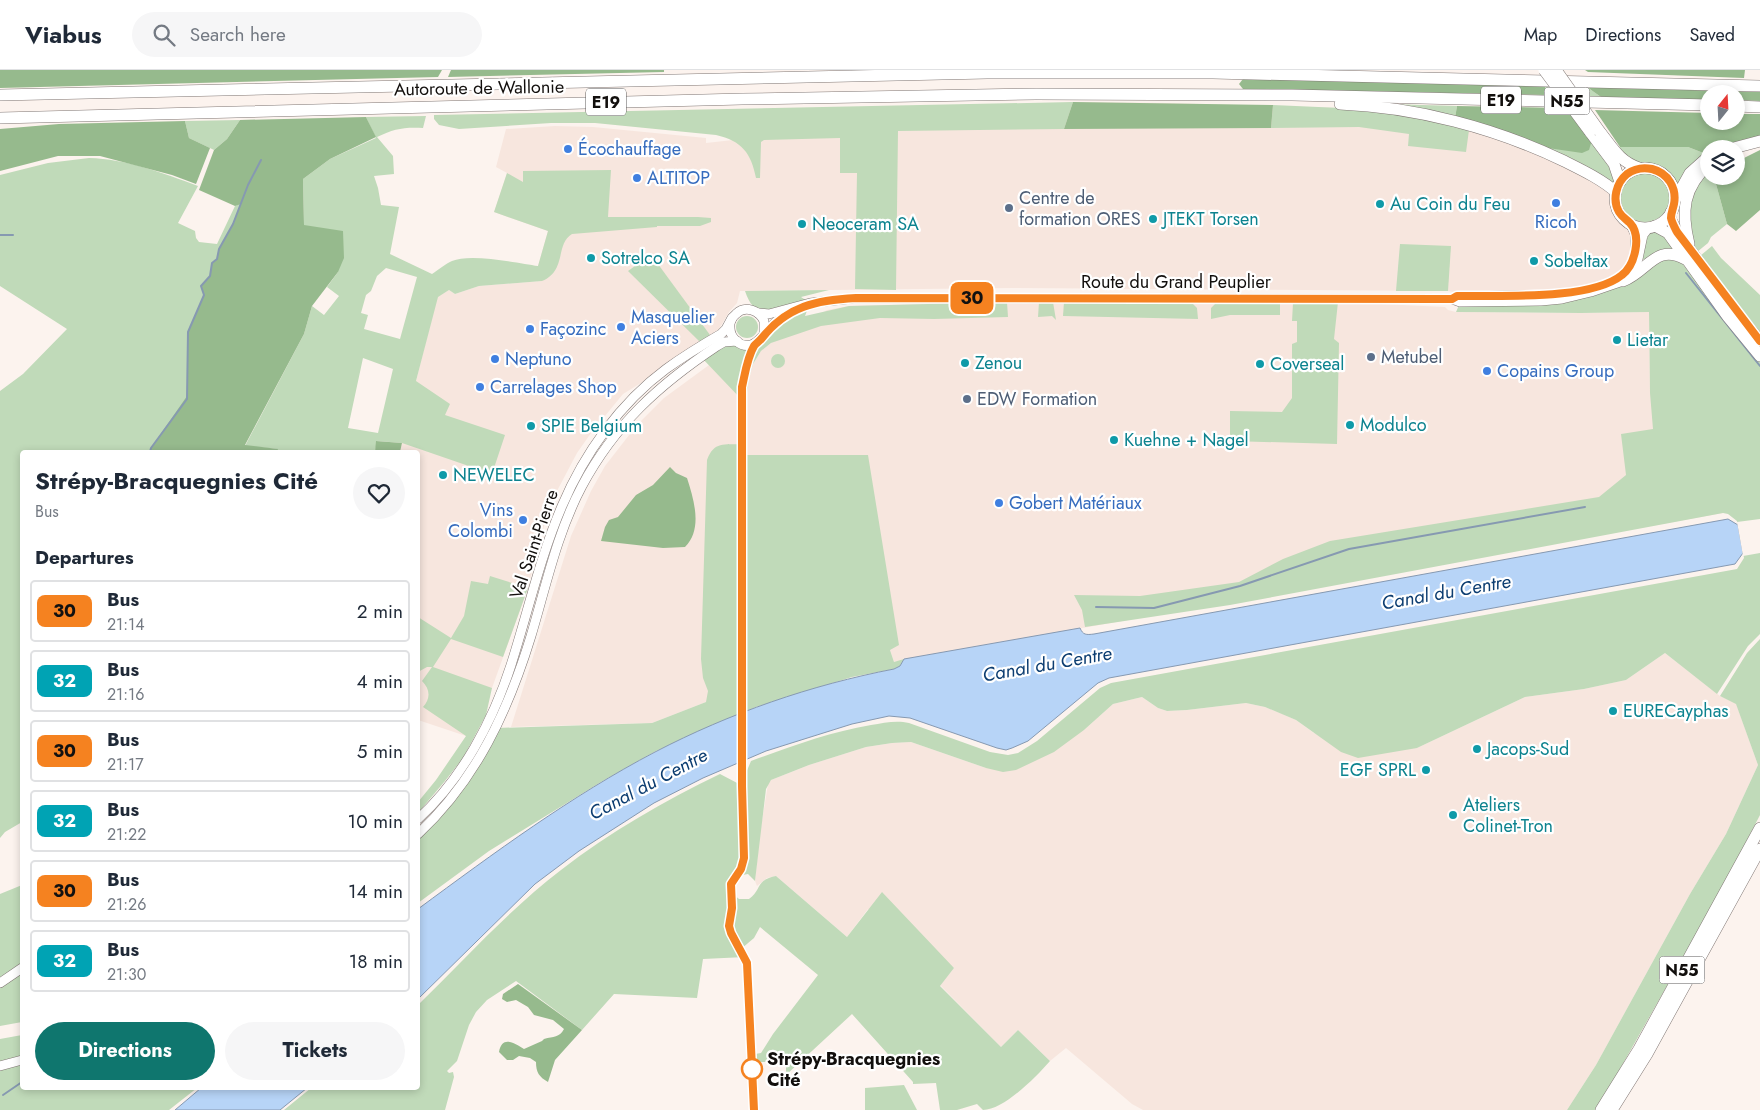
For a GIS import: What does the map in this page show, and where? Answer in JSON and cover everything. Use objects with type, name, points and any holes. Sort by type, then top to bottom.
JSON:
[{"type":"highway","name":"N55","points":[[1544,70],[1595,132],[1621,159],[1627,164],[1639,168],[1653,169],[1666,176],[1673,188],[1674,226],[1688,255],[1728,317],[1760,356]]},
{"type":"highway","name":"N55","points":[[1556,70],[1614,164],[1618,187],[1617,208],[1622,217],[1636,226],[1652,226],[1668,233],[1760,342]]},
{"type":"highway","name":"Autoroute de Wallonie","points":[[0,95],[987,73],[1218,71],[1760,86]]},
{"type":"highway","name":"Autoroute de Wallonie","points":[[0,118],[761,98],[1036,94],[1292,95],[1700,105]]},
{"type":"highway","points":[[1292,95],[1309,102],[1362,105],[1403,111],[1487,131],[1550,155],[1594,178],[1618,187],[1628,173],[1639,168]]},
{"type":"highway","points":[[1745,106],[1760,107]]},
{"type":"highway","points":[[1745,146],[1760,141]]},
{"type":"highway","points":[[1652,226],[1664,220],[1673,207],[1690,173],[1700,164]]},
{"type":"highway","points":[[1623,280],[1638,273],[1662,254],[1688,255],[1684,221],[1685,203],[1692,185],[1700,175]]},
{"type":"highway","name":"N55","points":[[1601,1110],[1638,1049],[1760,828]]},
{"type":"highway","name":"N55","points":[[1612,1110],[1647,1054],[1760,849]]},
{"type":"main road","points":[[1452,299],[1538,298],[1544,295],[1580,290],[1610,282],[1623,275],[1629,269],[1632,262],[1636,242],[1630,223]]},
{"type":"main road","points":[[1623,280],[1634,268],[1643,235],[1652,226]]},
{"type":"main road","name":"Route du Grand Peuplier","points":[[758,313],[769,314],[834,299],[865,298],[1452,299],[1460,302],[1510,302],[1562,299],[1591,292],[1623,280]]},
{"type":"main road","name":"Route du Grand Peuplier","points":[[764,334],[776,321],[810,303]]},
{"type":"main road","points":[[745,309],[758,313],[764,321],[764,334],[759,341],[755,344],[745,345],[736,341],[730,328],[732,318],[736,313],[745,309]]},
{"type":"main road","name":"Val Saint-Pierre","points":[[420,817],[448,785],[471,753],[494,709],[511,666],[554,524],[571,486],[591,452],[616,418],[643,389],[665,370],[721,334],[732,318]]},
{"type":"main road","name":"Val Saint-Pierre","points":[[420,832],[456,793],[480,758],[497,728],[522,666],[563,527],[582,487],[600,456],[623,425],[659,388],[717,346],[724,342],[736,341]]},
{"type":"main road","points":[[0,983],[20,969]]},
{"type":"main road","points":[[0,1066],[20,1061]]},
{"type":"shaded area","points":[[1073,102],[1341,108],[1429,118],[1512,143],[1569,168],[1611,193],[1614,210],[1632,233],[1632,255],[1624,269],[1608,281],[1581,288],[1543,293],[1464,294],[1448,291],[1013,288],[740,291],[737,303],[719,329],[623,394],[577,453],[549,511],[539,541],[528,588],[492,688],[466,736],[420,721],[420,450],[400,450],[437,297],[449,290],[455,294],[479,286],[541,281],[538,266],[548,231],[494,212],[507,173],[496,167],[506,129],[555,126],[593,127],[706,138],[706,143]]},
{"type":"shaded area","points":[[1007,302],[1026,304],[1039,302],[1338,302],[1445,307],[1456,312],[1649,312],[1650,393],[1723,513],[894,662],[890,650],[706,702],[652,723],[511,727],[571,536],[591,491],[605,466],[626,439],[664,398],[709,365],[753,364],[761,351],[771,343],[827,310],[849,306]]},
{"type":"shaded area","points":[[1665,653],[1720,696],[1736,703],[1758,765],[1726,834],[1690,894],[1596,1065],[1567,1110],[1143,1110],[1132,1104],[1066,1048],[1050,1061],[1018,1030],[1001,1047],[940,985],[954,968],[868,909],[847,937],[776,876],[767,878],[757,886],[755,881],[760,833],[768,784],[771,780],[809,765],[866,747],[911,742],[986,768],[1084,730],[1113,704],[1142,697],[1158,708],[1167,711],[1246,703],[1265,707],[1296,720],[1314,733],[1417,748],[1525,697],[1584,689],[1626,680]]},
{"type":"green space","points":[[0,70],[442,70],[438,77],[0,88]]},
{"type":"green space","points":[[451,70],[664,70],[664,72],[448,77]]},
{"type":"green space","points":[[1585,70],[1745,70],[1744,78],[1588,72]]},
{"type":"green space","points":[[1243,79],[1545,85],[1545,95],[1243,89],[1239,84]]},
{"type":"green space","points":[[1545,85],[1587,87],[1601,97],[1545,95]]},
{"type":"green space","points":[[1587,87],[1700,90],[1700,100],[1601,97]]},
{"type":"green space","points":[[1745,92],[1760,92],[1760,101],[1745,100]]},
{"type":"green space","points":[[1073,102],[1064,129],[898,131],[896,290],[855,289],[857,173],[840,173],[840,138],[764,140],[761,142],[760,178],[756,178],[754,169],[744,149],[733,141],[716,135],[595,123],[551,123],[459,129],[439,125],[434,119],[434,115]]},
{"type":"green space","points":[[1073,102],[1273,105],[1271,128],[1064,129]]},
{"type":"green space","points":[[1389,104],[1457,106],[1455,118]]},
{"type":"green space","points":[[1273,105],[1341,108],[1429,118],[1469,130],[1466,152],[1408,146],[1409,134],[1359,127],[1271,128]]},
{"type":"green space","points":[[1457,106],[1567,108],[1592,140],[1589,150],[1582,153],[1541,147],[1455,118]]},
{"type":"green space","points":[[1595,110],[1700,113],[1700,130],[1745,130],[1745,114],[1760,114],[1760,138],[1745,142],[1745,140],[1700,140],[1700,152],[1688,147],[1620,147]]},
{"type":"green space","points":[[426,116],[423,128],[399,129],[377,137],[393,156],[394,174],[374,176],[381,205],[399,207],[390,254],[432,274],[452,261],[470,258],[494,259],[538,266],[548,231],[494,212],[507,173],[523,182],[523,171],[611,170],[608,217],[711,218],[711,222],[700,226],[657,226],[572,234],[564,244],[555,271],[550,277],[542,281],[479,286],[455,294],[449,290],[438,297],[416,381],[450,404],[445,415],[505,435],[492,474],[402,443],[377,441],[375,450],[277,450],[245,446],[304,334],[312,306],[324,315],[339,296],[327,287],[338,272],[304,225],[303,179],[330,159],[376,138],[366,117]],"holes":[[[386,268],[417,277],[400,339],[364,329],[368,315],[361,313],[366,295],[371,291],[377,276]],[[363,358],[393,369],[378,433],[348,428]]]},
{"type":"green space","points":[[366,117],[376,137],[330,159],[303,179],[304,225],[343,231],[344,258],[338,272],[312,306],[304,334],[245,445],[278,450],[150,450],[187,396],[188,332],[204,295],[201,286],[210,276],[212,263],[217,259],[219,249],[233,224],[241,204],[235,206],[199,190],[214,150],[227,139],[240,120]]},
{"type":"green space","points":[[240,120],[227,139],[214,150],[189,138],[185,121]]},
{"type":"green space","points":[[185,121],[189,138],[210,148],[196,184],[172,175],[100,156],[58,156],[0,171],[0,129],[59,124]]},
{"type":"green space","points":[[1592,140],[1615,176],[1615,186],[1541,147]]},
{"type":"green space","points":[[1620,147],[1688,147],[1700,152],[1700,162],[1678,189],[1674,179],[1665,170],[1657,166],[1637,164],[1620,152]]},
{"type":"green space","points":[[1760,150],[1760,210],[1736,231],[1727,224],[1716,185],[1745,185],[1745,158]]},
{"type":"green space","points":[[89,158],[117,161],[158,172],[198,186],[178,223],[195,231],[199,242],[217,244],[235,206],[241,203],[233,224],[219,249],[217,259],[212,263],[210,276],[201,286],[204,295],[188,332],[187,399],[150,450],[20,450],[20,823],[5,832],[0,838],[0,391],[23,374],[67,329],[0,286],[0,175],[48,163]]},
{"type":"green space","points":[[1645,172],[1654,174],[1665,183],[1670,197],[1668,206],[1659,217],[1645,222],[1636,220],[1625,211],[1620,197],[1622,188],[1631,177]]},
{"type":"green space","points":[[1700,178],[1700,185],[1716,185],[1727,224],[1697,252],[1691,241],[1687,219],[1695,184]]},
{"type":"green space","points":[[1650,230],[1661,233],[1673,249],[1645,261],[1642,258],[1645,236]]},
{"type":"green space","points":[[1400,244],[1451,246],[1448,291],[1396,291]]},
{"type":"green space","points":[[1712,246],[1721,258],[1760,295],[1760,336],[1700,256]]},
{"type":"green space","points":[[1658,259],[1679,259],[1760,361],[1760,634],[1748,646],[1717,694],[1665,653],[1626,680],[1584,689],[1525,697],[1417,748],[1358,758],[1341,752],[1296,720],[1265,707],[1246,703],[1167,711],[1158,708],[1142,697],[1113,704],[1084,730],[1054,752],[1016,770],[1003,772],[986,768],[911,742],[866,747],[809,765],[771,780],[766,789],[755,881],[748,874],[737,876],[731,884],[732,893],[739,899],[749,899],[765,880],[776,876],[847,937],[882,892],[954,968],[940,986],[1001,1047],[1018,1030],[1050,1061],[1020,1091],[991,1109],[983,1110],[977,1104],[957,1110],[940,1110],[936,1083],[913,1084],[852,1014],[786,1075],[786,1067],[780,1062],[755,1062],[755,1054],[761,1053],[773,1034],[818,975],[760,927],[754,938],[741,949],[745,957],[703,959],[697,998],[614,994],[582,1030],[516,981],[487,1000],[476,1012],[469,1025],[457,1061],[447,1071],[449,1073],[453,1072],[454,1077],[445,1110],[284,1110],[309,1090],[420,1090],[420,1003],[487,936],[542,885],[618,830],[678,795],[720,774],[741,785],[751,761],[810,740],[871,725],[895,722],[909,723],[990,752],[1008,755],[1018,753],[1037,741],[1100,688],[1111,683],[1737,569],[1744,558],[1737,521],[1728,514],[1723,513],[1230,605],[1085,627],[1082,610],[1074,595],[1140,596],[1239,582],[1283,559],[1330,541],[1599,497],[1626,475],[1621,434],[1653,429],[1650,393],[1649,312],[1456,312],[1460,303],[1583,298]]},
{"type":"green space","points":[[655,260],[710,335],[700,342],[628,271],[635,266]]},
{"type":"green space","points":[[829,290],[801,297],[810,303],[805,316],[849,306],[1007,302],[1008,317],[880,318],[821,326],[771,343],[761,351],[753,364],[746,399],[742,400],[701,357],[717,346],[745,345],[781,318],[768,315],[754,307],[745,291]]},
{"type":"green space","points":[[1039,302],[1053,302],[1056,320],[1052,316],[1038,317]]},
{"type":"green space","points":[[1064,302],[1191,302],[1197,308],[1198,319],[1063,316]]},
{"type":"green space","points":[[1217,302],[1280,302],[1280,315],[1230,315],[1211,319],[1211,308]]},
{"type":"green space","points":[[1338,302],[1334,339],[1339,343],[1337,444],[1230,441],[1230,411],[1282,412],[1292,398],[1292,344],[1297,342],[1297,321],[1292,321],[1293,303]]},
{"type":"green space","points":[[747,316],[755,319],[758,327],[755,335],[747,338],[739,335],[736,327],[739,319]]},
{"type":"green space","points":[[775,354],[781,354],[785,361],[781,368],[775,368],[771,364],[771,358]]},
{"type":"green space","points":[[376,441],[402,443],[400,450],[375,450]]},
{"type":"green space","points":[[725,444],[742,444],[742,455],[868,455],[899,645],[890,650],[894,662],[904,659],[900,666],[894,669],[852,677],[756,707],[656,751],[601,782],[489,851],[420,902],[420,832],[429,824],[497,728],[652,723],[706,702],[708,691],[703,678],[701,659],[707,460],[716,447]]},
{"type":"green space","points":[[670,467],[676,473],[687,478],[694,505],[694,532],[691,540],[685,547],[663,548],[601,541],[609,520],[618,517],[636,495],[653,485]]},
{"type":"green space","points":[[490,576],[528,588],[503,657],[451,639],[433,667],[492,688],[486,715],[463,758],[420,811],[420,800],[466,736],[423,707],[428,694],[427,687],[422,681],[432,667],[427,667],[420,671],[420,618],[451,638],[464,616],[471,581],[488,584]]},
{"type":"green space","points":[[1760,639],[1760,815],[1720,892],[1595,1110],[1567,1110],[1596,1065],[1690,894],[1726,834],[1758,765],[1736,704],[1720,696],[1747,653]]},
{"type":"green space","points":[[20,886],[20,1022],[0,1026],[0,894]]},
{"type":"green space","points":[[518,984],[582,1030],[555,1060],[548,1082],[540,1076],[537,1071],[536,1062],[530,1058],[519,1056],[513,1060],[507,1060],[499,1052],[506,1042],[524,1049],[544,1039],[558,1035],[564,1029],[553,1020],[534,1015],[528,1007],[516,1000],[507,1002],[502,999],[503,994]]},
{"type":"green space","points":[[20,1035],[20,1090],[194,1090],[169,1110],[0,1110],[0,1039]]},
{"type":"green space","points":[[904,1085],[917,1110],[865,1110],[865,1088]]},
{"type":"water","name":"Canal du Centre","points":[[1728,519],[1738,525],[1743,553],[1735,564],[1109,678],[1098,683],[1028,741],[1006,750],[910,718],[889,716],[852,724],[766,751],[703,778],[654,803],[579,851],[535,884],[420,997],[420,908],[563,806],[655,752],[712,725],[771,702],[832,683],[894,669],[900,666],[904,659],[1080,628],[1085,634],[1094,634]]},
{"type":"water","points":[[199,1090],[305,1090],[280,1110],[175,1110]]},
{"type":"pier","points":[[1760,519],[1760,553],[1743,556],[1737,522]]},
{"type":"waterway","points":[[150,450],[187,399],[188,332],[204,295],[201,286],[210,276],[212,263],[217,259],[219,249],[233,224],[248,185],[261,160]]},
{"type":"waterway","points":[[0,235],[13,235]]},
{"type":"waterway","points":[[1686,273],[1760,366]]},
{"type":"waterway","points":[[1096,607],[1154,608],[1240,586],[1349,549],[1585,507]]},
{"type":"waterway","points":[[3,1095],[20,1083]]},
{"type":"bus line","name":"30","points":[[754,1110],[747,963],[729,926],[729,916],[732,908],[730,886],[741,869],[744,858],[742,786],[742,387],[750,355],[755,344],[776,321],[810,303],[856,298],[1452,299],[1457,296],[1544,295],[1580,290],[1610,282],[1623,275],[1629,269],[1635,249],[1635,234],[1630,223],[1622,217],[1617,208],[1616,192],[1620,182],[1628,173],[1639,168],[1646,168],[1660,172],[1670,181],[1675,195],[1671,220],[1677,232],[1735,311],[1760,341]]},
{"type":"place","name":"Écochauffage","points":[[568,149]]},
{"type":"place","name":"ALTITOP","points":[[637,178]]},
{"type":"place","name":"Ricoh","points":[[1556,203]]},
{"type":"place","name":"Au Coin du Feu","points":[[1380,204]]},
{"type":"place","name":"Centre de formation ORES","points":[[1009,208]]},
{"type":"place","name":"JTEKT Torsen","points":[[1153,219]]},
{"type":"place","name":"Neoceram SA","points":[[802,224]]},
{"type":"place","name":"Sotrelco SA","points":[[591,258]]},
{"type":"place","name":"Sobeltax","points":[[1534,261]]},
{"type":"place","name":"Masquelier Aciers","points":[[621,327]]},
{"type":"place","name":"Façozinc","points":[[530,329]]},
{"type":"place","name":"Lietar","points":[[1617,340]]},
{"type":"place","name":"Metubel","points":[[1371,357]]},
{"type":"place","name":"Neptuno","points":[[495,359]]},
{"type":"place","name":"Zenou","points":[[965,363]]},
{"type":"place","name":"Coverseal","points":[[1260,364]]},
{"type":"place","name":"Copains Group","points":[[1487,371]]},
{"type":"place","name":"Carrelages Shop","points":[[480,387]]},
{"type":"place","name":"EDW Formation","points":[[967,399]]},
{"type":"place","name":"Modulco","points":[[1350,425]]},
{"type":"place","name":"SPIE Belgium","points":[[531,426]]},
{"type":"place","name":"Kuehne + Nagel","points":[[1114,440]]},
{"type":"place","name":"NEWELEC","points":[[443,475]]},
{"type":"place","name":"Gobert Matériaux","points":[[999,503]]},
{"type":"place","name":"Vins Colombi","points":[[523,520]]},
{"type":"place","name":"EURECayphas","points":[[1613,711]]},
{"type":"place","name":"Jacops-Sud","points":[[1477,749]]},
{"type":"place","name":"EGF SPRL","points":[[1426,770]]},
{"type":"place","name":"Ateliers Colinet-Tron","points":[[1453,815]]},
{"type":"place","name":"Strépy-Bracquegnies Cité","points":[[752,1069]]}]
